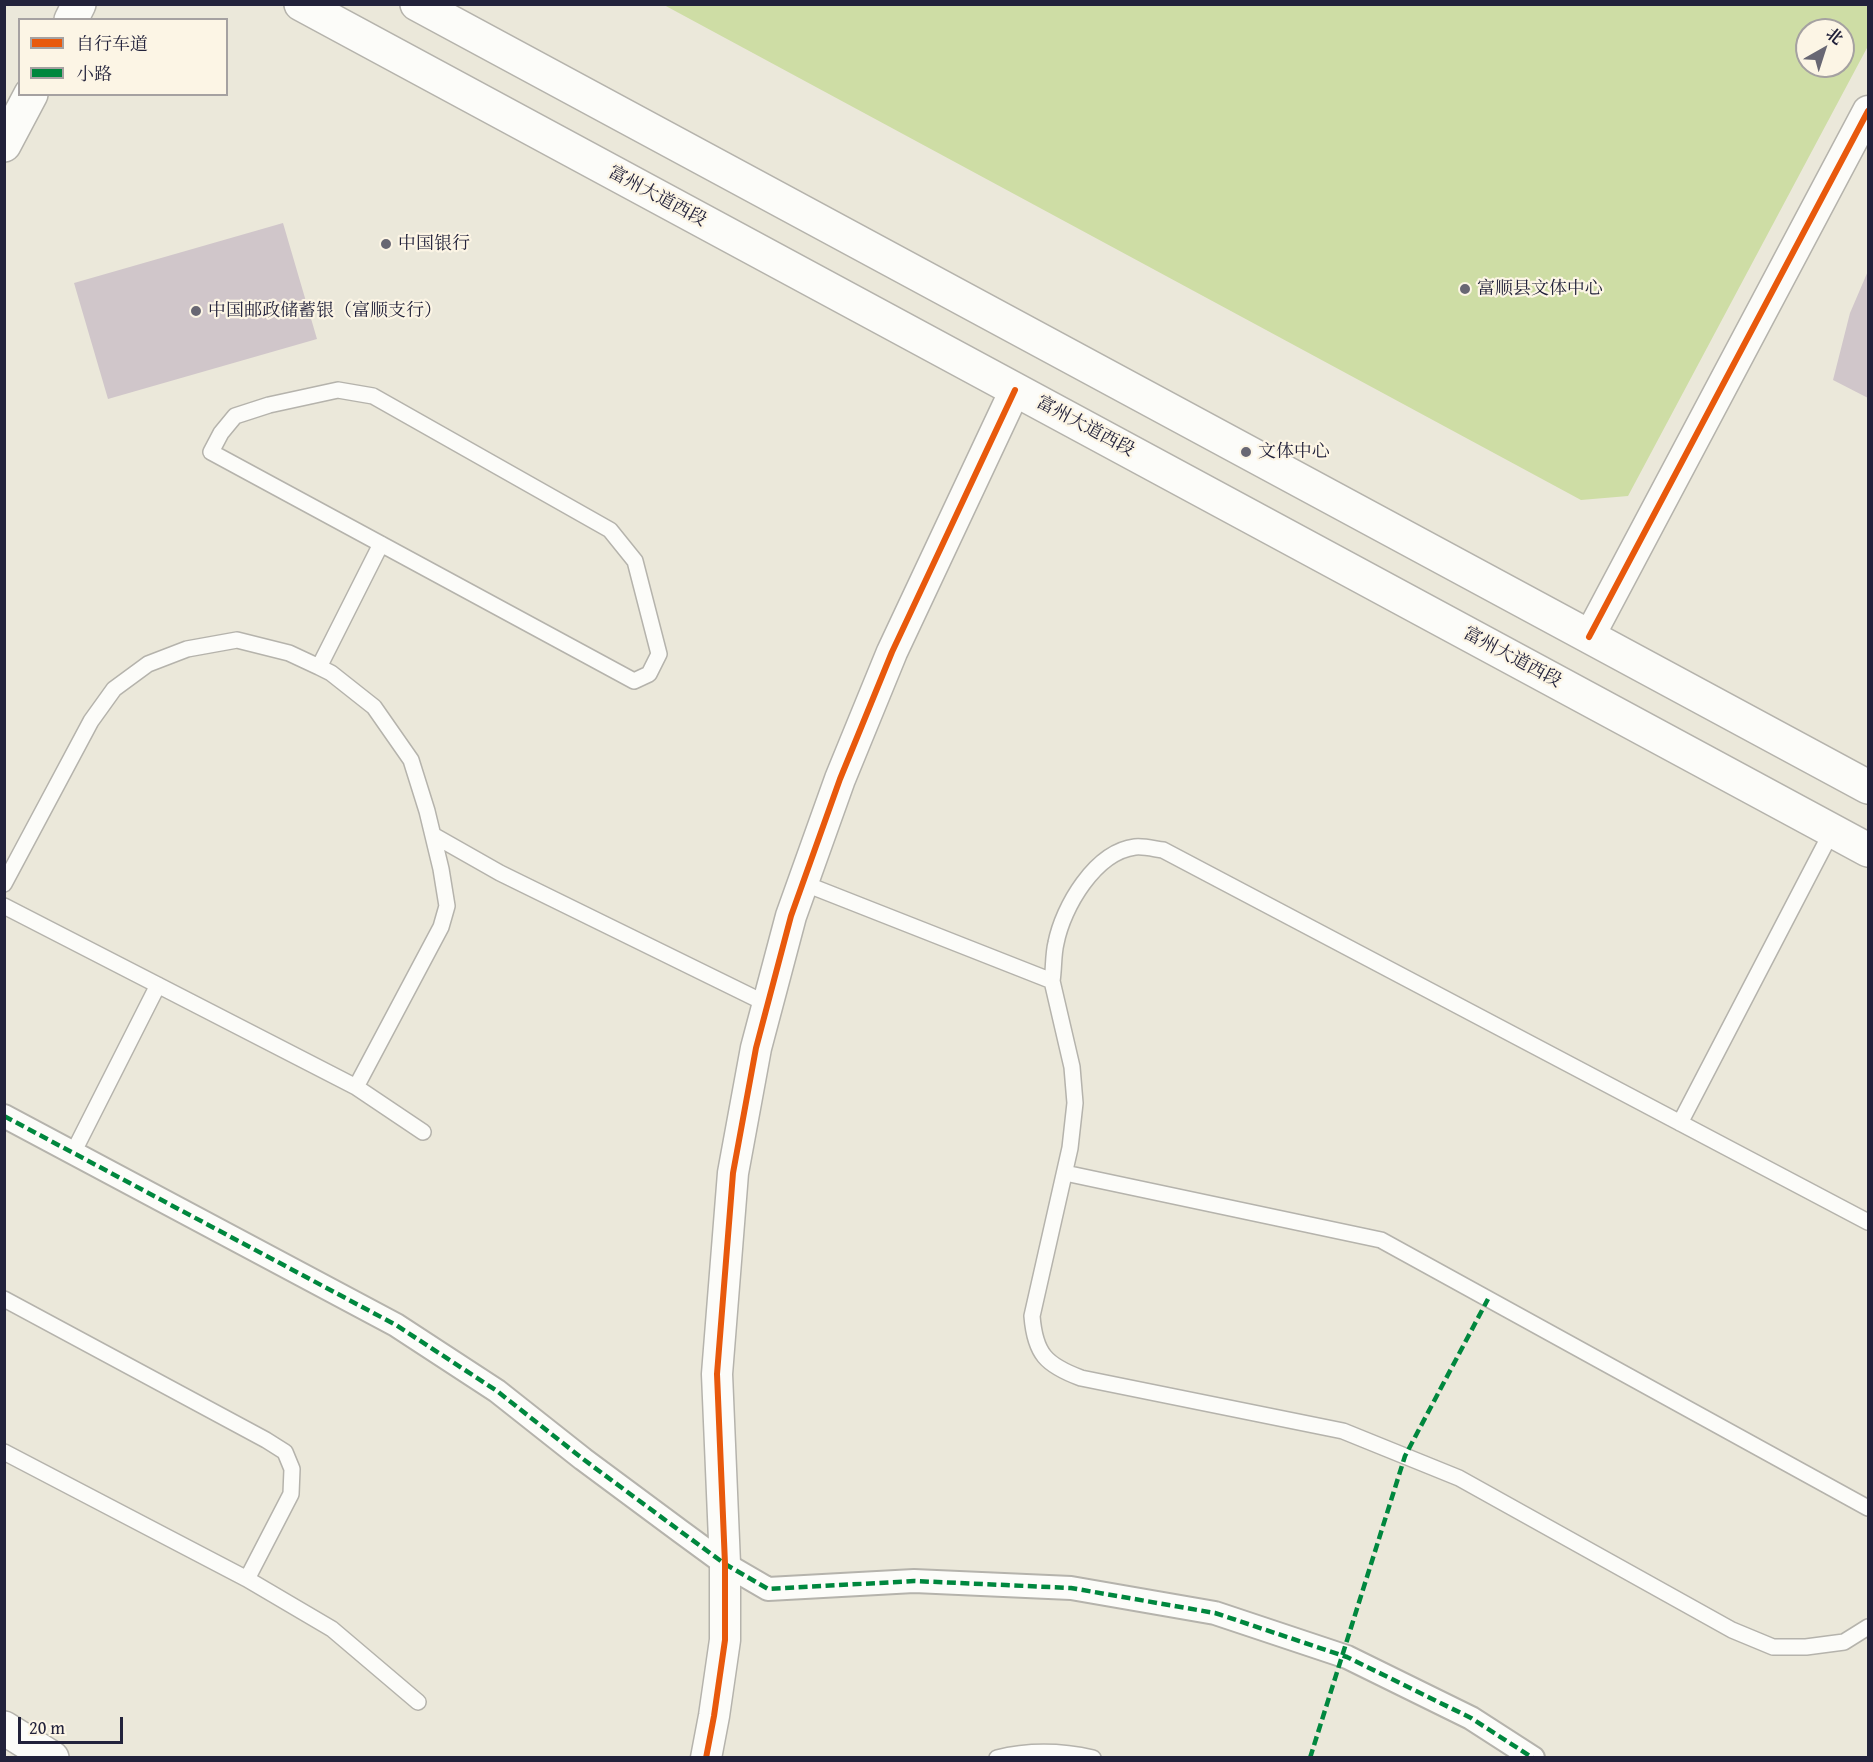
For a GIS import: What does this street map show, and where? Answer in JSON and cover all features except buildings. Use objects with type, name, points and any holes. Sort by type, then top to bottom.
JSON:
[{"type":"main road","points":[[72,18],[79,4]]},
{"type":"main road","name":"富州大道西段","points":[[301,4],[1869,850]]},
{"type":"main road","points":[[417,4],[1869,787]]},
{"type":"main road","points":[[4,145],[30,96]]},
{"type":"main road","points":[[4,1728],[52,1758]]},
{"type":"street","points":[[1589,637],[1869,111]]},
{"type":"street","points":[[706,1758],[724,1640],[725,1564],[717,1374],[733,1173],[756,1048],[791,915],[840,779],[892,652],[1015,390]]},
{"type":"street","points":[[4,1116],[396,1325],[497,1390],[583,1459],[725,1564],[768,1589],[914,1581],[1071,1588],[1215,1613],[1347,1657],[1471,1718],[1533,1758]]},
{"type":"lane","points":[[338,390],[373,396],[610,530],[635,561],[659,654],[649,674],[634,681],[381,544],[211,452],[221,433],[235,417],[269,405],[338,390]]},
{"type":"lane","points":[[319,667],[381,544]]},
{"type":"lane","points":[[4,884],[91,721],[114,689],[148,664],[186,649],[237,640],[289,653],[331,673],[374,708],[411,760],[433,835],[447,906],[441,927],[356,1087]]},
{"type":"lane","points":[[1680,1123],[1833,831]]},
{"type":"lane","points":[[433,835],[500,873],[767,1004]]},
{"type":"lane","points":[[1869,1222],[1163,850],[1135,847],[1111,855],[1089,875],[1069,907],[1056,942],[1052,981],[1072,1067],[1075,1103],[1065,1173],[1032,1316],[1034,1337],[1043,1356],[1060,1370],[1081,1378],[1343,1431],[1459,1478],[1732,1630],[1773,1647],[1806,1647],[1844,1642],[1869,1627]]},
{"type":"lane","points":[[803,883],[1052,981]]},
{"type":"lane","points":[[4,906],[356,1087],[423,1132]]},
{"type":"lane","points":[[73,1153],[158,985]]},
{"type":"lane","points":[[1065,1173],[1381,1240],[1869,1508]]},
{"type":"lane","points":[[4,1299],[285,1452],[292,1469],[291,1494],[247,1579]]},
{"type":"lane","points":[[4,1452],[247,1579],[332,1629],[418,1702]]},
{"type":"lane","points":[[997,1758],[1035,1753],[1069,1753],[1093,1758]]},
{"type":"green space","name":"富顺县文体中心","points":[[1868,4],[1868,46],[1855,70],[1855,18],[1795,18],[1795,78],[1851,78],[1628,496],[1581,500],[664,5]]},
{"type":"marked path","points":[[4,1116],[396,1325],[497,1391],[583,1459],[725,1564],[768,1589],[914,1581],[1071,1588],[1215,1613],[1347,1657],[1471,1718],[1533,1758]]},
{"type":"marked path","points":[[1310,1758],[1405,1456],[1488,1299]]},
{"type":"cycle path","points":[[1589,637],[1868,111]]},
{"type":"cycle path","points":[[706,1758],[725,1640],[725,1564],[717,1374],[733,1173],[756,1048],[791,916],[840,779],[892,652],[1015,390]]},
{"type":"place","name":"中国银行","points":[[386,244]]},
{"type":"place","name":"富顺县文体中心","points":[[1465,289]]},
{"type":"place","name":"中国邮政储蓄银（富顺支行）","points":[[196,311]]},
{"type":"place","name":"文体中心","points":[[1246,452]]}]
